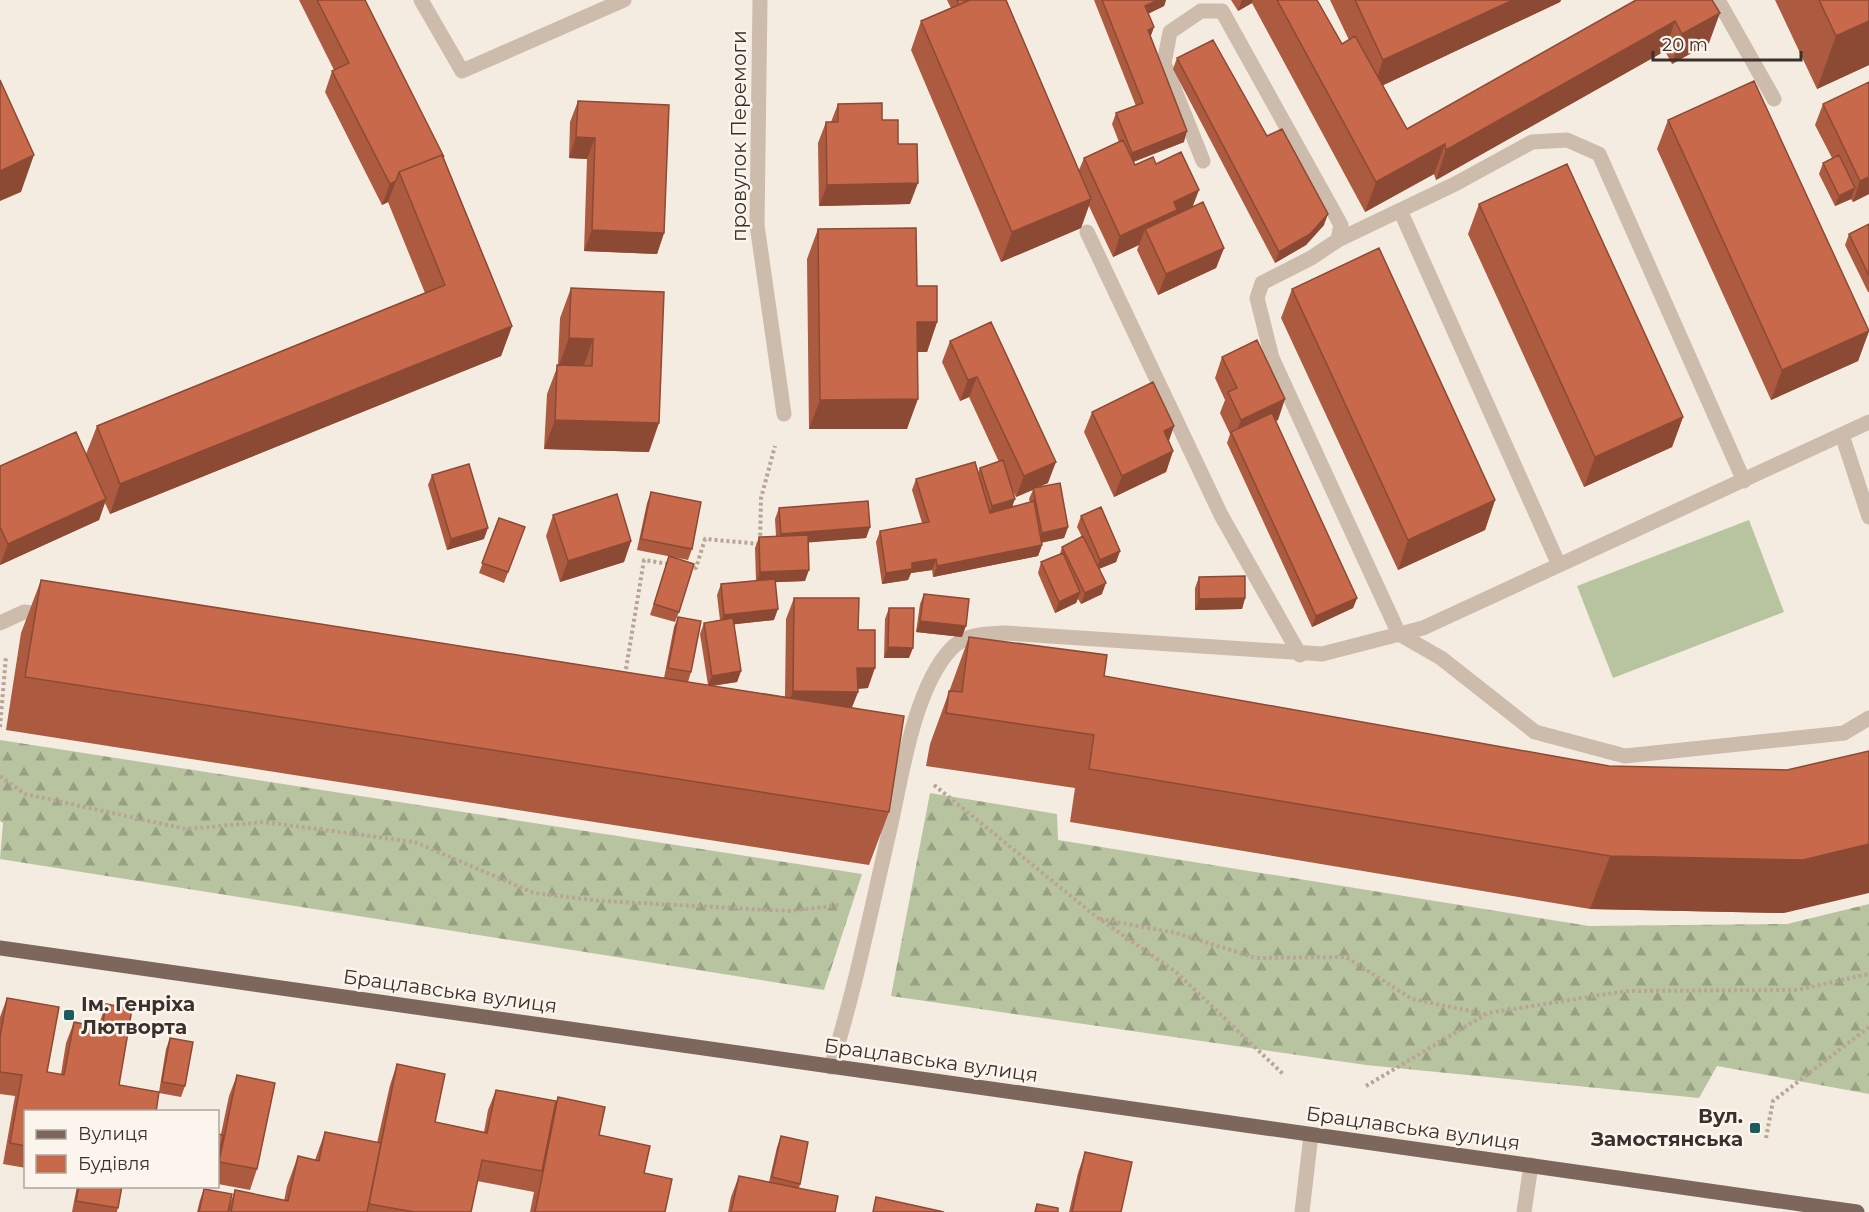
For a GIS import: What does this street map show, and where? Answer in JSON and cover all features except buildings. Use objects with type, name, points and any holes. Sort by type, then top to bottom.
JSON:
[{"type":"main road","name":"Брацлавська вулиця","points":[[0,948],[1857,1212]]},
{"type":"street","points":[[421,0],[462,71],[624,0]]},
{"type":"street","name":"провулок Перемоги","points":[[760,0],[757,225],[784,414]]},
{"type":"street","points":[[1718,0],[1774,99]]},
{"type":"street","points":[[1203,161],[1164,63],[1170,32],[1201,11],[1222,11],[1341,225],[1338,240]]},
{"type":"street","points":[[1744,481],[1599,154],[1567,140],[1532,142],[1338,240],[1311,258],[1262,282],[1257,298],[1272,358],[1399,634],[1441,658],[1535,732],[1625,756],[1844,733],[1869,718]]},
{"type":"street","points":[[1400,210],[1559,565]]},
{"type":"street","points":[[1087,232],[1221,515],[1300,655]]},
{"type":"street","points":[[831,1067],[848,1011],[905,762],[905,734],[934,671],[952,647],[974,635],[1006,633],[1300,655],[1322,654],[1423,628],[1869,423]]},
{"type":"street","points":[[1842,435],[1869,517]]},
{"type":"street","points":[[5,620],[24,612],[59,617]]},
{"type":"street","points":[[1302,1212],[1311,1135]]},
{"type":"street","points":[[1524,1212],[1531,1166]]},
{"type":"path","points":[[686,566],[696,568],[705,538],[760,544],[761,498],[784,414]]},
{"type":"path","points":[[624,683],[644,560],[675,565]]},
{"type":"path","points":[[0,727],[5,620]]},
{"type":"path","points":[[905,762],[1098,918],[1176,972],[1283,1074]]},
{"type":"path","points":[[0,776],[25,794],[186,829],[264,822],[415,842],[534,892],[601,901],[790,911],[873,900]]},
{"type":"path","points":[[1098,918],[1176,933],[1256,958],[1346,957],[1412,999],[1486,1014],[1626,991],[1797,990],[1869,974]]},
{"type":"path","points":[[1366,1086],[1486,1014]]},
{"type":"path","points":[[1766,1138],[1773,1101],[1869,1027]]},
{"type":"green space","points":[[1749,520],[1784,612],[1613,678],[1577,586]]},
{"type":"green space","points":[[0,740],[862,874],[824,990],[0,859],[3,823],[0,821]]},
{"type":"green space","points":[[930,793],[1057,814],[1058,840],[1589,926],[1787,924],[1869,904],[1869,1094],[1717,1066],[1699,1098],[1366,1065],[891,996]]},
{"type":"place","name":"Ім. Генріха Лютворта","points":[[69,1015]]},
{"type":"place","name":"Вул. Замостянська","points":[[1755,1128]]}]
